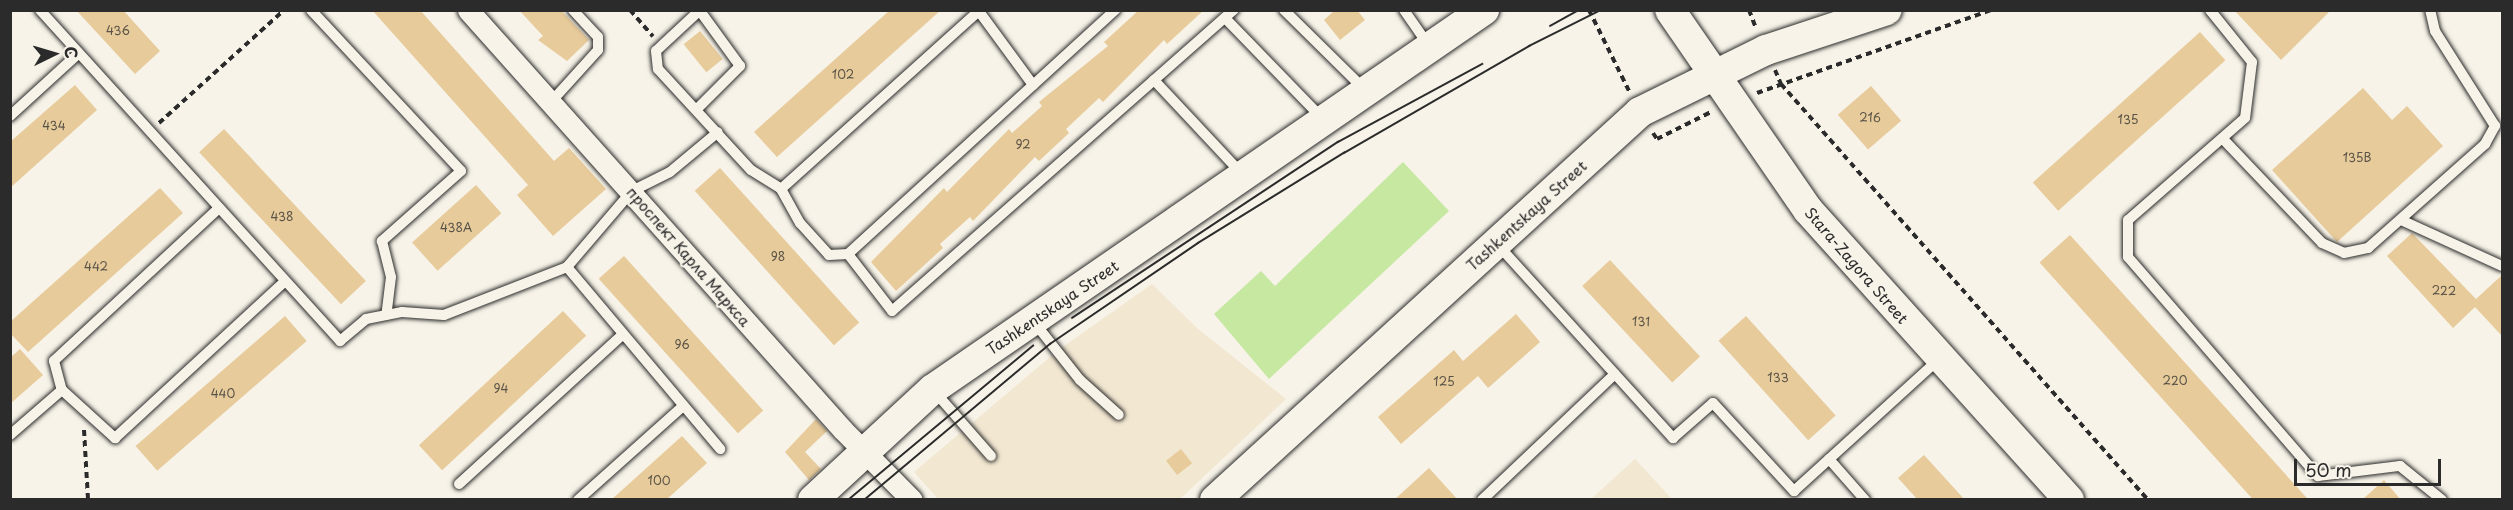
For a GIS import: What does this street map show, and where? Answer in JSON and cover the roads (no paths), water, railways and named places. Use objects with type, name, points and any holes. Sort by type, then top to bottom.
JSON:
[{"type":"main road","name":"Tashkentskaya Street","points":[[813,500],[933,389],[1245,178],[1429,46],[1484,10]]},
{"type":"main road","name":"Stara-Zagora Street","points":[[1670,10],[1714,78],[1808,210],[2069,500]]},
{"type":"main road","name":"Tashkentskaya Street","points":[[1215,500],[1640,112],[1714,78],[1766,50],[1887,10]]},
{"type":"street","name":"проспект Карла Маркса","points":[[468,10],[864,451],[912,500]]},
{"type":"lane","points":[[40,10],[339,341],[366,319],[386,315],[444,315],[567,267],[632,191],[670,172],[718,132]]},
{"type":"lane","points":[[311,10],[461,171],[382,241],[391,277],[386,315]]},
{"type":"lane","points":[[551,102],[598,50],[598,38],[573,10]]},
{"type":"lane","points":[[697,109],[740,66],[700,11],[656,51],[658,69],[751,170],[781,189],[800,222],[829,255],[848,254],[1115,10]]},
{"type":"lane","points":[[1284,10],[1366,92]]},
{"type":"lane","points":[[1404,10],[1429,46]]},
{"type":"lane","points":[[2210,10],[2252,62],[2245,118],[2224,140],[2128,220],[2128,257],[2318,476],[2400,466],[2442,500]]},
{"type":"lane","points":[[2224,140],[2329,247],[2344,253],[2368,248],[2486,144],[2499,124],[2435,31],[2430,10]]},
{"type":"lane","points":[[781,189],[979,11],[1034,85]]},
{"type":"lane","points":[[848,254],[892,310],[1229,14],[1325,122]]},
{"type":"lane","points":[[10,116],[79,54]]},
{"type":"lane","points":[[1154,80],[1245,178]]},
{"type":"lane","points":[[219,208],[54,361],[62,390],[115,438],[285,281]]},
{"type":"lane","points":[[2401,220],[2502,266]]},
{"type":"lane","points":[[1496,242],[1673,438],[1713,403],[1794,491],[1940,359]]},
{"type":"lane","points":[[567,267],[720,449]]},
{"type":"lane","points":[[1032,320],[1080,380],[1119,415]]},
{"type":"lane","points":[[459,484],[623,334]]},
{"type":"lane","points":[[1482,500],[1616,374]]},
{"type":"lane","points":[[933,389],[991,456]]},
{"type":"lane","points":[[10,435],[62,390]]},
{"type":"lane","points":[[578,500],[683,406]]},
{"type":"lane","points":[[1829,459],[1865,500]]},
{"type":"tram line","points":[[1550,26],[1579,10]]},
{"type":"tram line","points":[[864,500],[1050,344],[1198,243],[1344,153],[1529,46],[1601,10]]},
{"type":"tram line","points":[[1072,318],[1338,142],[1482,64]]},
{"type":"tram line","points":[[848,500],[1033,346]]}]
